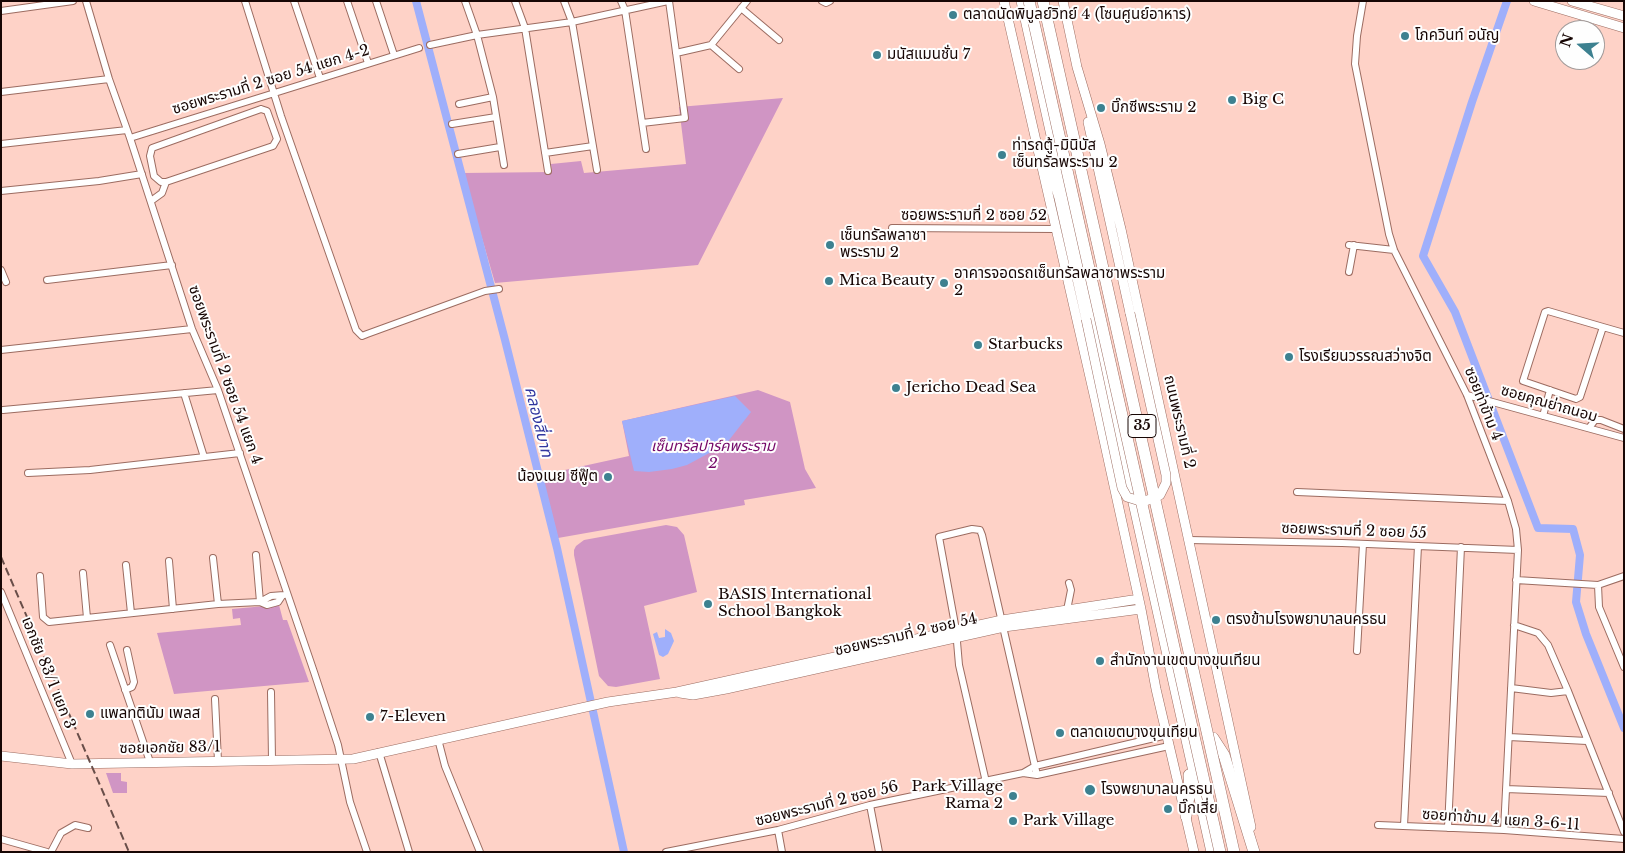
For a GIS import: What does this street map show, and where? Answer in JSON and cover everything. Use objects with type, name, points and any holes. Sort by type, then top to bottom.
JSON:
[{"type":"highway","name":"35","points":[[1022,1],[1212,852]]},
{"type":"highway","points":[[1029,1],[1220,852]]},
{"type":"highway","name":"35","points":[[1045,1],[1238,852]]},
{"type":"highway","points":[[1045,1],[1234,852]]},
{"type":"highway","points":[[1213,738],[1224,755],[1256,852]]},
{"type":"highway","points":[[1186,816],[1190,788],[1189,748]]},
{"type":"main road","points":[[1004,1],[1033,121],[1139,598],[1169,746],[1194,852]]},
{"type":"main road","name":"ถนนพระรามที่ 2","points":[[1063,1],[1083,89],[1100,144],[1123,238],[1256,852]]},
{"type":"main road","points":[[1534,1],[1624,28]]},
{"type":"main road","points":[[1572,1],[1624,16]]},
{"type":"main road","points":[[1033,121],[1051,169],[1086,319],[1120,484],[1127,497],[1143,502],[1160,495],[1166,482],[1166,475],[1089,127],[1083,89]]},
{"type":"main road","name":"ซอยพระรามที่ 2 ซอย 54","points":[[340,758],[353,759],[608,702],[677,692],[693,695],[797,669],[1003,623],[1139,598]]},
{"type":"main road","name":"ซอยพระรามที่ 2 ซอย 54","points":[[1003,623],[1141,609]]},
{"type":"main road","name":"ซอยเอกชัย 83/1","points":[[1,756],[72,764],[340,758]]},
{"type":"street","points":[[1,11],[73,1]]},
{"type":"street","name":"ซอยพระรามที่ 2 ซอย 54 แยก 4","points":[[86,1],[109,79],[192,329],[218,390],[240,453],[284,595],[340,758],[350,802],[367,852]]},
{"type":"street","points":[[245,1],[273,92],[338,282],[354,327],[359,334],[367,334],[486,291],[499,289]]},
{"type":"street","points":[[294,1],[320,78]]},
{"type":"street","points":[[347,1],[368,63]]},
{"type":"street","points":[[376,1],[394,55]]},
{"type":"street","points":[[465,1],[477,35],[493,97],[504,165]]},
{"type":"street","points":[[515,1],[525,28],[548,171]]},
{"type":"street","points":[[564,1],[572,22],[597,170]]},
{"type":"street","points":[[621,1],[625,10],[646,148]]},
{"type":"street","points":[[430,45],[477,35],[572,22],[668,1],[685,118],[642,123]]},
{"type":"street","points":[[676,54],[711,45],[747,1]]},
{"type":"street","points":[[822,1],[826,3],[830,1]]},
{"type":"street","name":"ซอยท่าข้าม 4","points":[[1363,1],[1356,43],[1355,64],[1389,234],[1394,250],[1467,395],[1508,501],[1516,529],[1518,550],[1504,830]]},
{"type":"street","points":[[741,8],[779,40]]},
{"type":"street","points":[[711,45],[739,69]]},
{"type":"street","name":"ซอยพระรามที่ 2 ซอย 54 แยก 4-2","points":[[130,138],[419,48]]},
{"type":"street","points":[[1,92],[109,79]]},
{"type":"street","points":[[459,104],[493,97]]},
{"type":"street","points":[[257,110],[267,111],[277,139],[273,146],[166,182],[160,182],[154,176],[150,156],[152,148],[257,110]]},
{"type":"street","points":[[452,124],[496,117]]},
{"type":"street","points":[[1,144],[127,130]]},
{"type":"street","points":[[545,153],[593,146]]},
{"type":"street","points":[[458,154],[500,147]]},
{"type":"street","points":[[1,191],[99,181],[142,174]]},
{"type":"street","points":[[151,201],[162,193],[166,182]]},
{"type":"street","name":"ซอยพระรามที่ 2 ซอย 52","points":[[892,228],[1056,229]]},
{"type":"street","points":[[1349,272],[1351,245],[1394,250]]},
{"type":"street","points":[[47,280],[172,265]]},
{"type":"street","points":[[1,270],[6,282]]},
{"type":"street","points":[[1603,326],[1580,397],[1576,399],[1523,381],[1545,312],[1603,326],[1624,333]]},
{"type":"street","points":[[1,350],[192,329]]},
{"type":"street","points":[[3,410],[218,390]]},
{"type":"street","points":[[1544,416],[1550,390]]},
{"type":"street","points":[[184,393],[204,457]]},
{"type":"street","name":"ซอยคุณย่าถนอม","points":[[1467,395],[1624,438]]},
{"type":"street","points":[[1589,428],[1595,420],[1601,420],[1624,429]]},
{"type":"street","points":[[28,473],[90,470],[240,453]]},
{"type":"street","points":[[1297,492],[1508,501]]},
{"type":"street","points":[[986,782],[959,665],[956,634],[939,537],[972,529],[980,530],[982,535],[1037,775]]},
{"type":"street","name":"ซอยพระรามที่ 2 ซอย 55","points":[[1189,540],[1518,550]]},
{"type":"street","points":[[1357,651],[1363,544]]},
{"type":"street","points":[[1404,826],[1418,546]]},
{"type":"street","points":[[1448,828],[1461,547]]},
{"type":"street","points":[[256,555],[260,602]]},
{"type":"street","points":[[213,558],[218,604]]},
{"type":"street","points":[[169,561],[173,609]]},
{"type":"street","points":[[126,565],[131,613]]},
{"type":"street","points":[[83,573],[87,618]]},
{"type":"street","points":[[40,576],[43,617],[51,622],[218,604],[260,602],[276,595],[284,595]]},
{"type":"street","points":[[1516,580],[1598,586],[1624,576]]},
{"type":"street","points":[[1067,610],[1071,590],[1069,583]]},
{"type":"street","points":[[1598,586],[1599,606],[1621,650],[1624,667]]},
{"type":"street","name":"เอกชัย 83/1 แยก 3","points":[[1,592],[72,764]]},
{"type":"street","points":[[1514,625],[1538,632],[1548,645],[1624,832]]},
{"type":"street","points":[[110,645],[150,762]]},
{"type":"street","points":[[125,690],[132,687],[134,682],[127,650]]},
{"type":"street","points":[[1511,688],[1551,693],[1568,691]]},
{"type":"street","points":[[271,692],[272,760]]},
{"type":"street","points":[[216,699],[218,762]]},
{"type":"street","name":"ซอยพระรามที่ 2 ซอย 56","points":[[666,852],[778,830],[870,805],[986,782],[1024,773],[1035,766],[1167,735]]},
{"type":"street","points":[[1509,737],[1587,741]]},
{"type":"street","points":[[438,739],[445,766],[480,852]]},
{"type":"street","name":"ซอยพระรามที่ 2 ซอย 56","points":[[1024,773],[1037,775],[1169,746]]},
{"type":"street","points":[[379,752],[409,852]]},
{"type":"street","points":[[1506,789],[1609,793]]},
{"type":"street","points":[[870,805],[879,852]]},
{"type":"street","points":[[51,852],[61,832],[75,825],[88,828]]},
{"type":"street","name":"ซอยท่าข้าม 4 แยก 3-6-11","points":[[1378,825],[1504,830],[1624,839]]},
{"type":"street","points":[[778,830],[782,852]]},
{"type":"street","points":[[1,839],[47,852]]},
{"type":"green space","points":[[783,98],[698,265],[495,283],[463,173],[552,172],[551,164],[581,161],[584,173],[686,164],[679,107]]},
{"type":"green space","name":"เซ็นทรัลปาร์คพระราม 2","points":[[758,390],[790,402],[805,469],[816,488],[744,500],[745,505],[558,538],[542,475],[629,456],[622,421]]},
{"type":"green space","points":[[666,525],[677,527],[684,535],[697,592],[644,606],[660,679],[616,687],[608,686],[599,676],[574,550],[584,540]]},
{"type":"green space","points":[[279,605],[283,620],[287,620],[309,682],[174,694],[157,633],[241,625],[240,618],[233,619],[232,609]]},
{"type":"green space","points":[[106,773],[121,773],[121,781],[127,782],[127,793],[113,793]]},
{"type":"water","points":[[735,396],[751,412],[726,444],[687,465],[649,472],[634,471],[622,421]]},
{"type":"water","points":[[665,629],[671,633],[674,641],[668,654],[663,657],[659,655],[653,634],[657,632],[659,638],[665,637]]},
{"type":"waterway","name":"คลองสี่บาท","points":[[416,1],[505,340],[557,548],[624,852]]},
{"type":"waterway","points":[[1507,1],[1472,102],[1423,256],[1455,312],[1538,528],[1573,529],[1580,555],[1576,602],[1586,634],[1624,728]]},
{"type":"railway","points":[[1,557],[129,852]]},
{"type":"place","name":"ตลาดนัดพิบูลย์วิทย์ 4 (โซนศูนย์อาหาร)","points":[[953,15]]},
{"type":"place","name":"โภควินท์ อนัญ","points":[[1405,36]]},
{"type":"place","name":"มนัสแมนชั่น 7","points":[[877,55]]},
{"type":"place","name":"Big C","points":[[1232,100]]},
{"type":"place","name":"บิ๊กซีพระราม 2","points":[[1101,108]]},
{"type":"place","name":"ท่ารถตู้-มินิบัส เซ็นทรัลพระราม 2","points":[[1002,155]]},
{"type":"place","name":"เซ็นทรัลพลาซา พระราม 2","points":[[830,245]]},
{"type":"place","name":"Mica Beauty","points":[[829,281]]},
{"type":"place","name":"อาคารจอดรถเซ็นทรัลพลาซาพระราม 2","points":[[944,283]]},
{"type":"place","name":"Starbucks","points":[[978,345]]},
{"type":"place","name":"โรงเรียนวรรณสว่างจิต","points":[[1289,357]]},
{"type":"place","name":"Jericho Dead Sea","points":[[896,388]]},
{"type":"place","name":"น้องเนย ซีฟู๊ต","points":[[608,477]]},
{"type":"place","name":"BASIS International School Bangkok","points":[[708,604]]},
{"type":"place","name":"ตรงข้ามโรงพยาบาลนครธน","points":[[1216,620]]},
{"type":"place","name":"สำนักงานเขตบางขุนเทียน","points":[[1100,661]]},
{"type":"place","name":"แพลทตินัม เพลส","points":[[90,714]]},
{"type":"place","name":"7-Eleven","points":[[370,717]]},
{"type":"place","name":"ตลาดเขตบางขุนเทียน","points":[[1060,733]]},
{"type":"place","name":"โรงพยาบาลนครธน","points":[[1090,790]]},
{"type":"place","name":"Park Village Rama 2","points":[[1013,796]]},
{"type":"place","name":"บิ๊กเสี่ย","points":[[1168,809]]},
{"type":"place","name":"Park Village","points":[[1013,821]]}]
